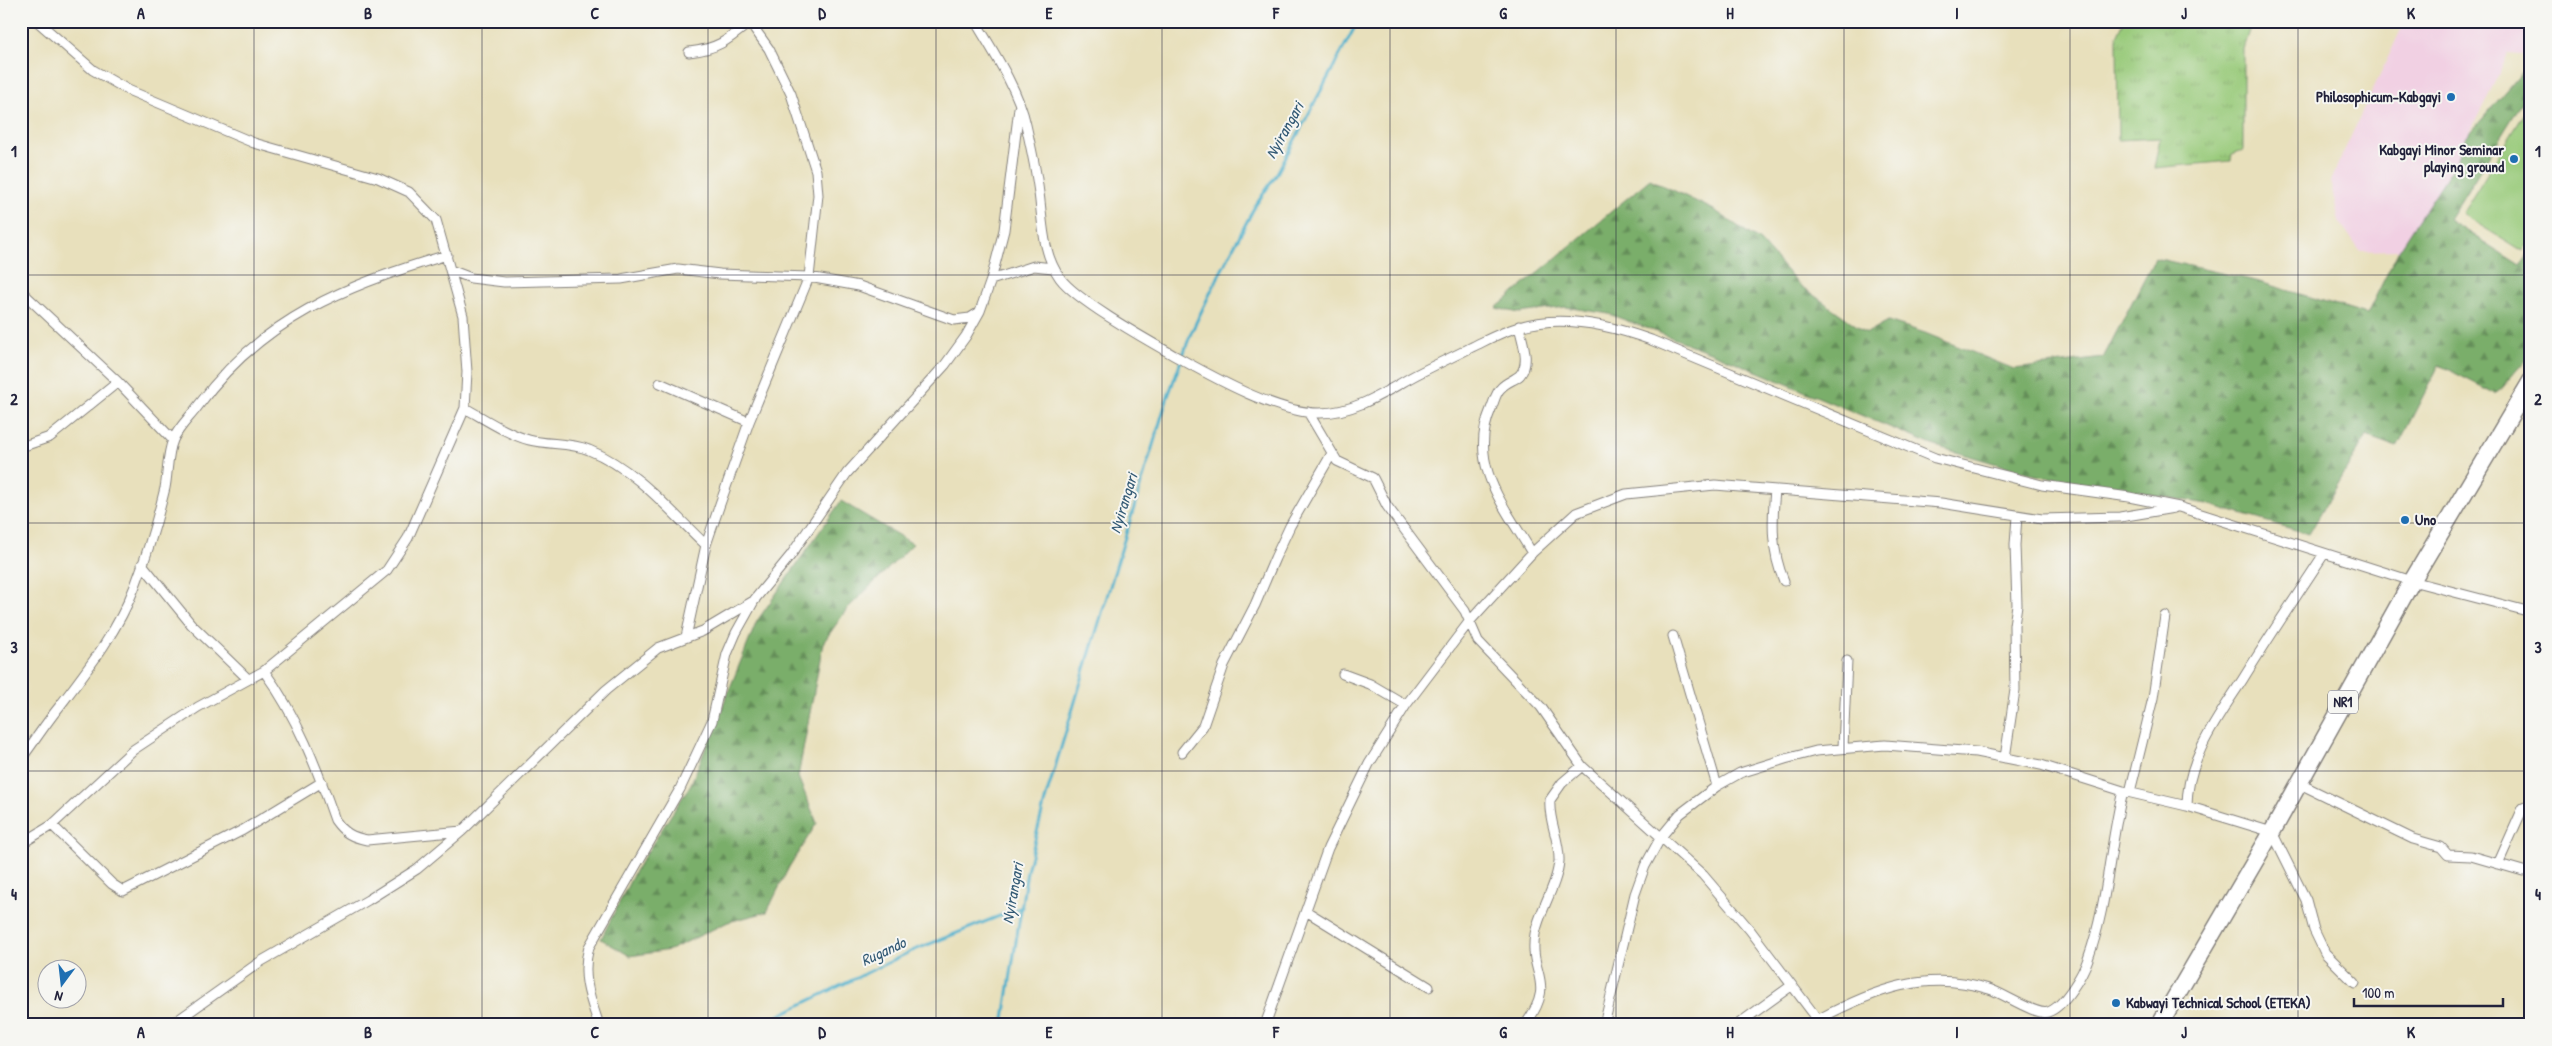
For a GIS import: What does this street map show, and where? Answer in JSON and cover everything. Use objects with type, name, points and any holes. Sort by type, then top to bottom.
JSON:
[{"type":"highway","name":"NR1","points":[[2160,1025],[2272,832],[2412,581],[2531,381]]},
{"type":"street","points":[[21,844],[52,826],[132,750],[198,707],[264,671],[387,570],[408,538],[464,408],[467,372],[463,316],[436,220],[409,192],[378,178],[254,143],[128,90],[92,70],[37,21]]},
{"type":"street","points":[[975,21],[1020,104],[1026,122],[1046,251],[1053,268],[1073,290],[1164,350],[1227,383],[1288,408],[1320,413],[1351,408],[1519,326],[1573,322],[1628,332],[1934,458],[2042,486],[2129,497],[2179,507],[2412,581],[2531,612]]},
{"type":"street","points":[[686,637],[706,545],[749,422],[810,278],[818,195],[816,171],[791,94],[769,48],[749,22],[724,43],[708,50],[689,52]]},
{"type":"street","points":[[600,1025],[585,978],[585,962],[589,947],[680,788],[712,722],[727,654],[736,633],[756,600],[791,554],[847,473],[945,365],[966,336],[980,311],[991,280],[1004,230],[1020,104]]},
{"type":"street","points":[[21,759],[86,673],[119,621],[135,586],[165,488],[173,440],[215,383],[243,353],[275,328],[350,288],[402,268],[447,255]]},
{"type":"street","points":[[991,280],[1034,266],[1053,268]]},
{"type":"street","points":[[450,270],[471,278],[504,282],[621,279],[678,269],[720,274],[810,278],[859,286],[954,320],[970,318],[980,311]]},
{"type":"street","points":[[21,291],[118,382],[173,440]]},
{"type":"street","points":[[1519,326],[1525,364],[1519,375],[1500,388],[1486,420],[1482,440],[1483,462],[1494,489],[1532,552]]},
{"type":"street","points":[[21,447],[50,437],[118,382]]},
{"type":"street","points":[[660,383],[749,422]]},
{"type":"street","points":[[464,408],[530,440],[587,448],[611,460],[635,477],[706,545]]},
{"type":"street","points":[[1308,412],[1332,455],[1341,465],[1366,473],[1373,478],[1387,506],[1452,592],[1464,611],[1472,631],[1486,652],[1536,701],[1582,766],[1703,875],[1750,930],[1820,1022],[1859,999],[1928,980],[1952,980],[1972,984],[1991,989],[2034,1010],[2044,1013],[2054,1010],[2075,984],[2089,957],[2103,904],[2127,792],[2153,698],[2165,616]]},
{"type":"street","points":[[1182,752],[1203,726],[1224,665],[1274,558],[1290,526],[1332,455]]},
{"type":"street","points":[[1265,1025],[1338,824],[1369,764],[1406,705],[1469,622],[1532,552],[1576,513],[1626,494],[1715,485],[1941,503],[2017,516],[2085,519],[2120,517],[2179,507]]},
{"type":"street","points":[[1775,490],[1772,534],[1778,568],[1784,581]]},
{"type":"street","points":[[2005,758],[2015,690],[2014,625],[2017,605],[2015,546],[2017,516]]},
{"type":"street","points":[[2187,806],[2187,790],[2190,775],[2204,742],[2259,652],[2324,554]]},
{"type":"street","points":[[142,564],[191,624],[248,679]]},
{"type":"street","points":[[171,1025],[260,962],[401,880],[462,831],[606,690],[662,645],[703,631],[756,600]]},
{"type":"street","points":[[1673,636],[1717,786]]},
{"type":"street","points":[[1843,748],[1847,661]]},
{"type":"street","points":[[264,671],[283,697],[322,782],[335,820],[342,830],[354,837],[367,840],[462,831]]},
{"type":"street","points":[[1343,674],[1370,684],[1406,705]]},
{"type":"street","points":[[1604,1025],[1635,894],[1645,866],[1661,837],[1680,814],[1717,786],[1740,773],[1816,751],[1843,748],[1921,746],[2005,758],[2049,767],[2127,792],[2187,806],[2272,832],[2306,900],[2314,930],[2325,953],[2355,984]]},
{"type":"street","points":[[1525,1025],[1537,1008],[1541,995],[1542,990],[1534,942],[1535,932],[1559,863],[1550,800],[1562,783],[1582,766]]},
{"type":"street","points":[[52,826],[112,884],[123,890],[243,830],[322,782]]},
{"type":"street","points":[[2298,783],[2413,839],[2441,847],[2448,855],[2471,856],[2523,871]]},
{"type":"street","points":[[2498,864],[2523,808],[2531,805]]},
{"type":"street","points":[[1306,910],[1429,987]]},
{"type":"street","points":[[1737,1025],[1791,986]]},
{"type":"shaded area","points":[[2405,21],[2531,21],[2531,55],[2509,53],[2453,167],[2399,250],[2360,251],[2339,221],[2330,181]]},
{"type":"green space","points":[[2124,21],[2252,21],[2243,49],[2243,150],[2232,154],[2231,161],[2154,168],[2160,138],[2118,140],[2117,36]]},
{"type":"green space","points":[[2531,62],[2531,88],[2449,220],[2520,265],[2531,250],[2531,354],[2496,394],[2439,365],[2397,447],[2366,436],[2309,534],[2207,504],[2035,475],[1932,445],[1718,355],[1609,314],[1566,307],[1519,313],[1496,308],[1650,179],[1714,210],[1760,241],[1798,284],[1867,333],[1888,321],[1925,333],[2014,369],[2103,358],[2155,258],[2256,281],[2367,314],[2399,250],[2453,167],[2465,139]]},
{"type":"green space","name":"Kabgayi Minor Seminar playing ground","points":[[2531,103],[2531,238],[2522,251],[2462,214]]},
{"type":"green space","points":[[841,501],[913,544],[847,609],[823,643],[798,777],[817,823],[789,867],[767,912],[728,922],[670,950],[630,956],[601,939],[635,871],[691,784],[757,621]]},
{"type":"waterway","name":"Nyirangari","points":[[1003,1025],[1027,871],[1046,797],[1167,399],[1191,333],[1215,283],[1255,206],[1275,177],[1358,21]]},
{"type":"waterway","name":"Rugando","points":[[759,1025],[912,951],[1022,907]]},
{"type":"place","name":"Philosophicum-Kabgayi","points":[[2451,97]]},
{"type":"place","name":"Kabgayi Minor Seminar playing ground","points":[[2514,159]]},
{"type":"place","name":"Uno","points":[[2405,520]]},
{"type":"place","name":"Kabwayi Technical School (ETEKA)","points":[[2116,1003]]}]
